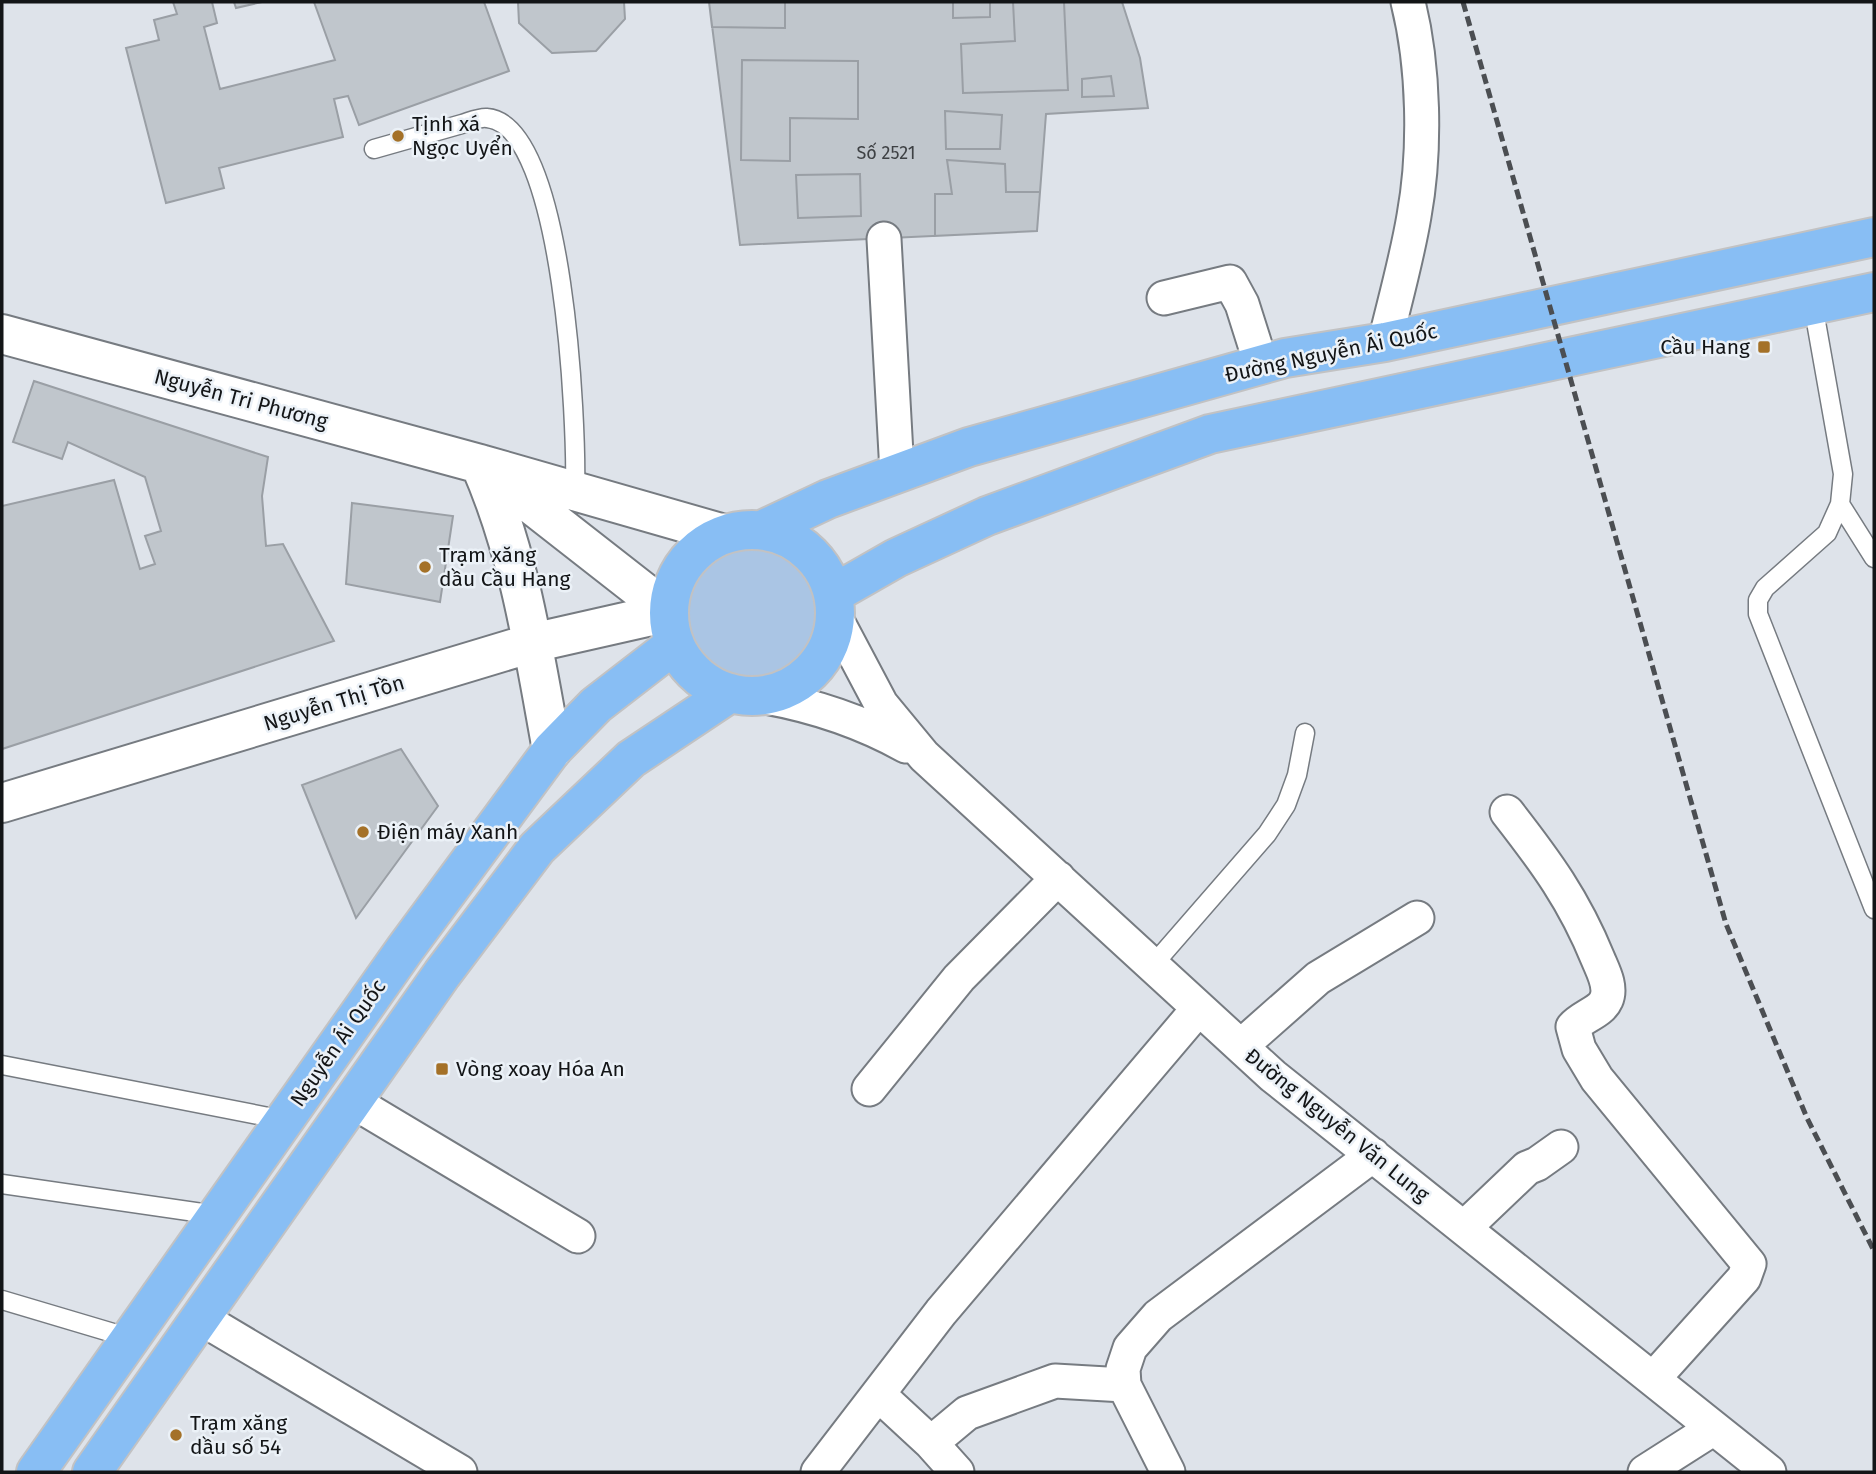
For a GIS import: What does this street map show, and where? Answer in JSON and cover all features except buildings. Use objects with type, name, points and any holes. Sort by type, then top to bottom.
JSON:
[{"type":"main road","name":"Đường Nguyễn Ái Quốc","points":[[762,530],[897,472],[969,447],[1261,364],[1385,342],[1874,237]]},
{"type":"main road","points":[[834,607],[896,558],[987,516],[1210,434],[1874,292]]},
{"type":"main road","name":"Nguyễn Tri Phương","points":[[2,334],[575,490],[724,534]]},
{"type":"main road","name":"Nguyễn Tri Phương","points":[[480,464],[672,628]]},
{"type":"main road","points":[[480,464],[500,509],[514,556],[552,750]]},
{"type":"main road","points":[[70,1424],[99,1462],[442,974],[537,848],[631,759],[745,695],[789,689],[812,672],[829,648],[834,607],[815,558],[800,545],[762,530],[742,529],[724,534],[695,552],[676,579],[672,628],[688,666],[706,683],[745,695]]},
{"type":"main road","name":"Nguyễn Thị Tồn","points":[[2,803],[532,643],[672,628]]},
{"type":"main road","name":"Nguyễn Ái Quốc","points":[[36,1472],[405,949],[552,750],[672,628]]},
{"type":"street","points":[[1385,342],[1414,215],[1419,162],[1417,40],[1408,2]]},
{"type":"street","points":[[884,239],[897,472]]},
{"type":"street","points":[[1164,298],[1230,282],[1235,286],[1242,304],[1261,364]]},
{"type":"street","name":"Đường Nguyễn Văn Lung","points":[[834,607],[881,704],[924,756],[1273,1076],[1769,1472]]},
{"type":"street","name":"Đường Nguyễn Văn Lung","points":[[745,695],[805,704],[865,723],[924,756]]},
{"type":"street","points":[[1507,812],[1552,870],[1579,914],[1606,979],[1605,1003],[1573,1027],[1579,1049],[1597,1079],[1749,1264],[1744,1278],[1653,1379]]},
{"type":"street","points":[[869,1089],[959,978],[1058,878]]},
{"type":"street","points":[[1241,1046],[1318,978],[1417,918]]},
{"type":"street","points":[[818,1472],[941,1312],[1199,1008]]},
{"type":"street","points":[[352,1101],[578,1236]]},
{"type":"street","points":[[1464,1228],[1527,1168],[1561,1147]]},
{"type":"street","points":[[1168,1472],[1124,1385],[1123,1369],[1130,1348],[1158,1315],[1373,1156]]},
{"type":"street","points":[[199,1317],[460,1472]]},
{"type":"street","points":[[931,1443],[967,1413],[1055,1381],[1124,1385]]},
{"type":"street","points":[[878,1394],[931,1443],[957,1472]]},
{"type":"street","points":[[1645,1472],[1714,1429]]},
{"type":"lane","points":[[374,149],[487,117],[510,126],[526,147],[552,228],[573,373],[575,490]]},
{"type":"lane","points":[[1813,305],[1843,474],[1840,504],[1827,533],[1765,588],[1758,600],[1758,614],[1874,909]]},
{"type":"lane","points":[[1840,504],[1874,558]]},
{"type":"lane","points":[[1153,965],[1268,834],[1286,806],[1297,775],[1305,733]]},
{"type":"lane","points":[[2,1065],[284,1120]]},
{"type":"lane","points":[[2,1184],[216,1215]]},
{"type":"lane","points":[[2,1300],[130,1338]]},
{"type":"shaded area","points":[[752,548],[777,553],[797,567],[811,587],[816,612],[811,637],[797,657],[777,671],[752,676],[727,671],[707,657],[693,637],[688,612],[693,587],[707,567],[727,553]]},
{"type":"railway","points":[[1463,2],[1726,924],[1807,1118],[1874,1251]]},
{"type":"place","name":"Tịnh xá Ngọc Uyển","points":[[398,136]]},
{"type":"place","name":"Cầu Hang","points":[[1764,347]]},
{"type":"place","name":"Trạm xăng dầu Cầu Hang","points":[[425,567]]},
{"type":"place","name":"Điện máy Xanh","points":[[363,832]]},
{"type":"place","name":"Vòng xoay Hóa An","points":[[442,1069]]},
{"type":"place","name":"Trạm xăng dầu số 54","points":[[176,1435]]}]
